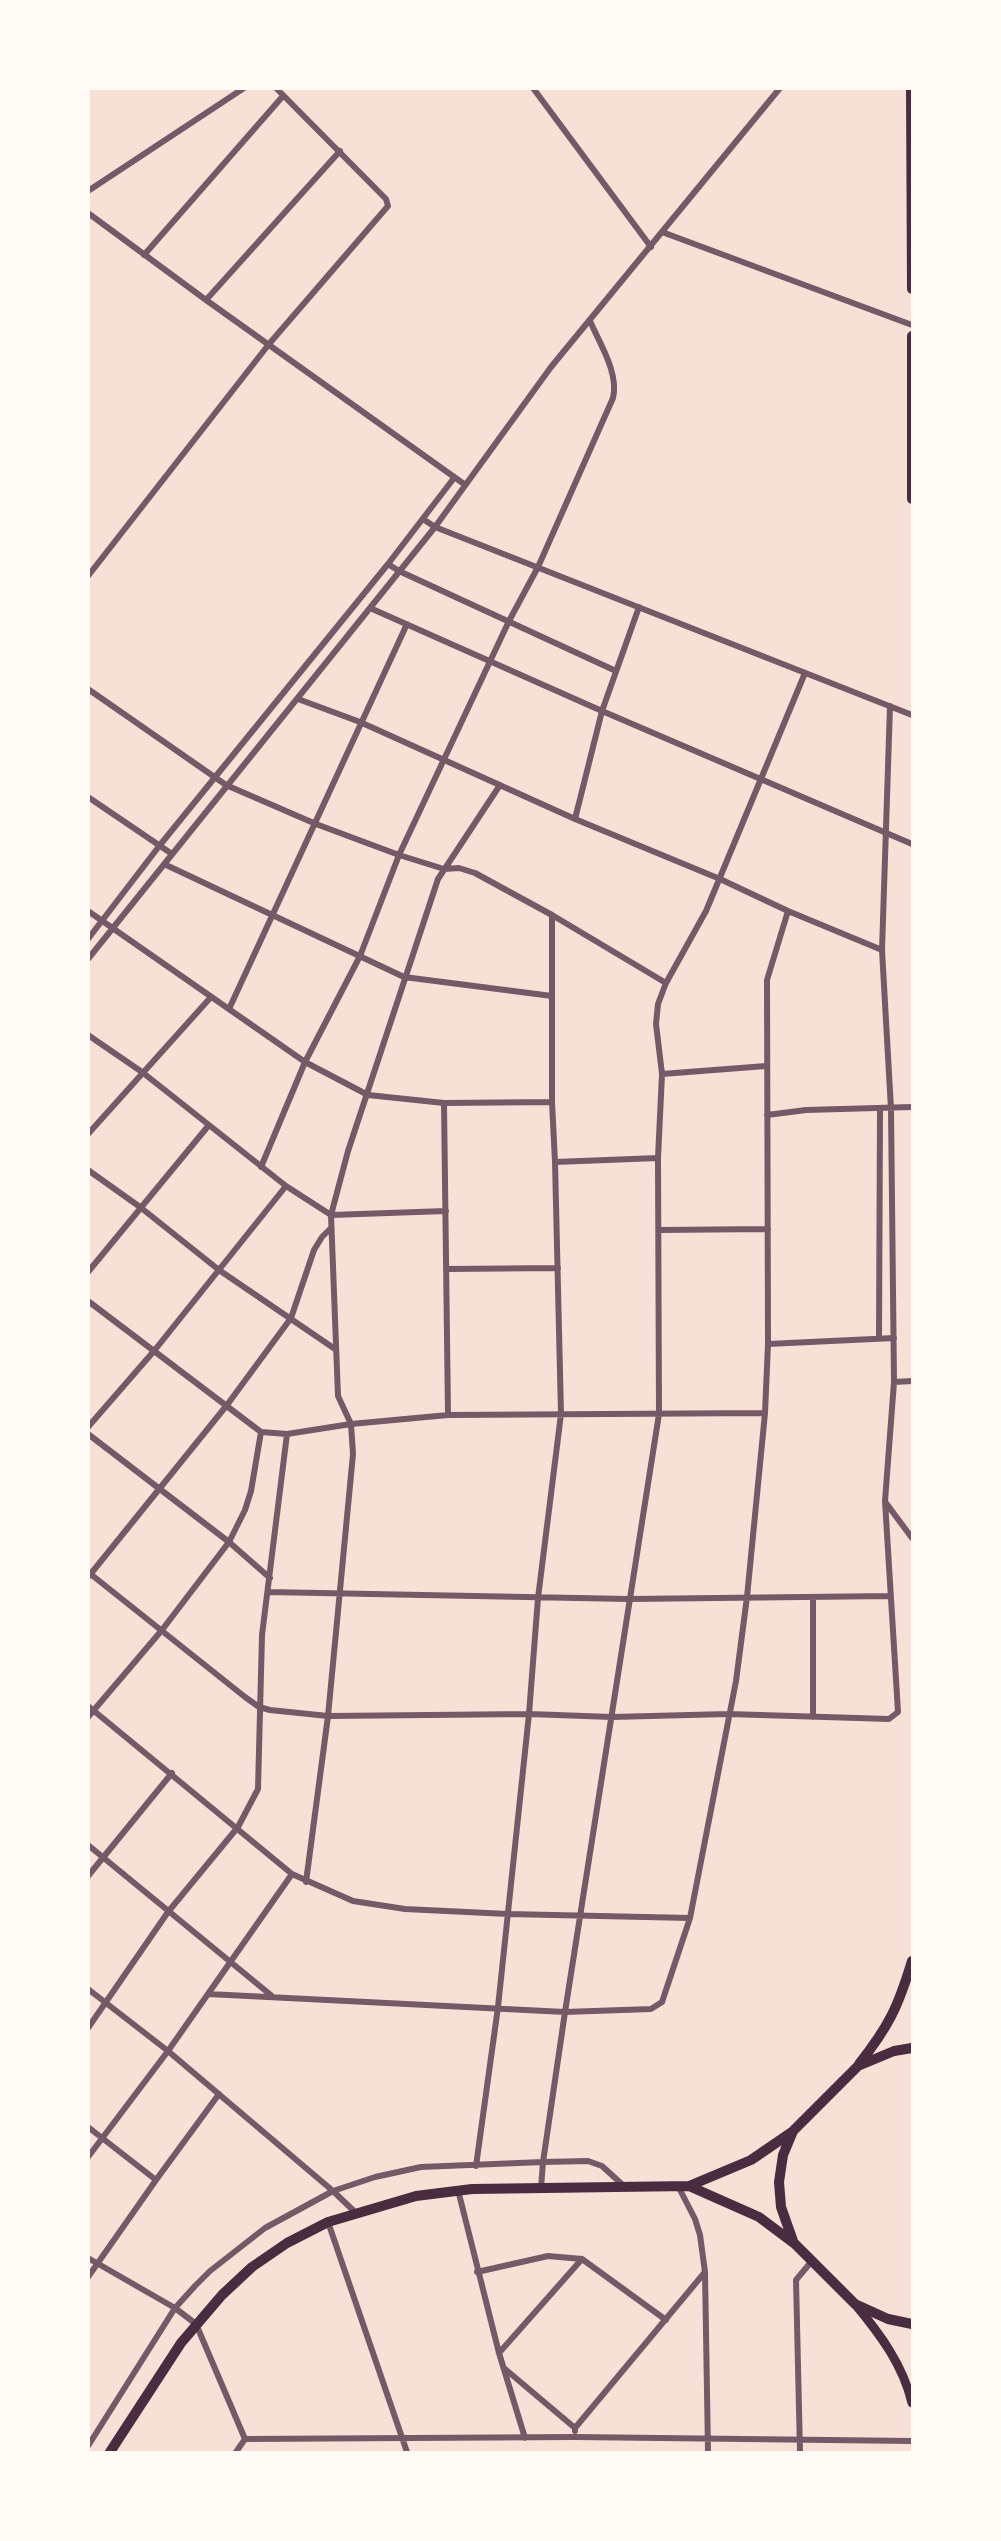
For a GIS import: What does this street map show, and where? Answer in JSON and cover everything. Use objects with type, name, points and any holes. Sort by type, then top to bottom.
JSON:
[{"type":"highway","points":[[911,88],[912,289]]},
{"type":"highway","points":[[912,336],[912,499]]},
{"type":"highway","points":[[110,2452],[167,2362],[196,2324],[252,2267],[287,2243],[328,2222],[406,2198],[458,2190],[684,2186],[751,2160],[793,2131],[858,2066],[882,2035],[897,2010],[912,1961]]},
{"type":"highway","points":[[858,2066],[894,2051],[912,2048]]},
{"type":"highway","points":[[793,2131],[783,2155],[779,2182],[785,2223],[795,2244]]},
{"type":"highway","points":[[684,2186],[750,2212],[795,2244],[855,2304],[888,2319],[912,2324]]},
{"type":"main road","points":[[855,2304],[886,2343],[902,2372],[912,2403]]},
{"type":"street","points":[[88,191],[244,88]]},
{"type":"street","points":[[88,576],[270,344],[388,206],[386,199],[276,88]]},
{"type":"street","points":[[533,88],[651,247]]},
{"type":"street","points":[[88,959],[435,526],[551,367],[780,88]]},
{"type":"street","points":[[144,255],[283,96]]},
{"type":"street","points":[[206,300],[340,152]]},
{"type":"street","points":[[88,213],[464,484]]},
{"type":"street","points":[[662,232],[912,324]]},
{"type":"street","points":[[261,1167],[305,1062],[360,956],[399,855],[446,760],[509,621],[538,567],[615,392],[610,366],[590,321]]},
{"type":"street","points":[[88,939],[160,845],[388,564],[454,478]]},
{"type":"street","points":[[423,519],[435,526],[912,716]]},
{"type":"street","points":[[388,564],[399,572],[616,670]]},
{"type":"street","points":[[575,819],[602,711],[639,607]]},
{"type":"street","points":[[370,608],[602,711],[912,844]]},
{"type":"street","points":[[229,1009],[407,624]]},
{"type":"street","points":[[541,2187],[565,2012],[659,1414],[658,1158],[662,1074],[656,1024],[658,1004],[666,983],[706,911],[805,673]]},
{"type":"street","points":[[88,689],[226,785],[316,824],[399,855],[444,869],[459,868],[475,873],[552,915],[666,983]]},
{"type":"street","points":[[298,699],[360,722],[575,819],[882,950]]},
{"type":"street","points":[[275,704],[286,713]]},
{"type":"street","points":[[330,1229],[314,1250],[291,1318],[227,1406],[89,1574],[259,1707],[270,1710],[328,1716],[529,1714],[612,1717],[728,1714],[889,1719],[898,1712],[885,1501],[894,1382],[891,1109],[882,950],[890,706]]},
{"type":"street","points":[[306,1882],[328,1716],[353,1454],[351,1424],[338,1396],[334,1349],[331,1215],[348,1151],[368,1095],[404,977],[444,869],[500,785]]},
{"type":"street","points":[[88,797],[172,854]]},
{"type":"street","points":[[164,864],[404,977],[552,996]]},
{"type":"street","points":[[88,911],[305,1062],[368,1095],[444,1103],[552,1102]]},
{"type":"street","points":[[208,1994],[565,2012],[656,2008],[662,2001],[690,1918],[736,1681],[747,1597],[765,1413],[768,1344],[767,980],[788,911]]},
{"type":"street","points":[[476,2166],[498,2007],[529,1714],[538,1598],[561,1414],[552,1102],[552,915]]},
{"type":"street","points":[[88,1134],[211,997]]},
{"type":"street","points":[[88,1035],[142,1072],[286,1186],[331,1215],[446,1211]]},
{"type":"street","points":[[662,1074],[766,1066]]},
{"type":"street","points":[[444,1103],[448,1415]]},
{"type":"street","points":[[767,1115],[806,1110],[912,1107]]},
{"type":"street","points":[[879,1338],[880,1109]]},
{"type":"street","points":[[88,1272],[209,1125]]},
{"type":"street","points":[[555,1162],[658,1158]]},
{"type":"street","points":[[88,1170],[140,1207],[219,1269],[334,1349]]},
{"type":"street","points":[[88,1427],[154,1352],[286,1186]]},
{"type":"street","points":[[659,1230],[768,1229]]},
{"type":"street","points":[[447,1269],[558,1268]]},
{"type":"street","points":[[88,1301],[261,1432],[287,1434],[351,1424],[448,1415],[765,1413]]},
{"type":"street","points":[[768,1344],[894,1338]]},
{"type":"street","points":[[894,1382],[912,1381]]},
{"type":"street","points":[[88,1717],[91,1708],[162,1630],[229,1542],[245,1510],[251,1491],[261,1432]]},
{"type":"street","points":[[88,1434],[229,1542],[270,1578]]},
{"type":"street","points":[[88,2028],[108,2003],[168,1912],[238,1827],[255,1796],[259,1784],[261,1644],[287,1434]]},
{"type":"street","points":[[885,1501],[912,1539]]},
{"type":"street","points":[[268,1592],[629,1599],[891,1596]]},
{"type":"street","points":[[813,1597],[813,1718]]},
{"type":"street","points":[[91,1708],[238,1827],[292,1874],[353,1901],[405,1909],[690,1918]]},
{"type":"street","points":[[88,1876],[172,1773]]},
{"type":"street","points":[[88,1845],[273,1997]]},
{"type":"street","points":[[88,2157],[168,2051],[292,1874]]},
{"type":"street","points":[[88,1989],[168,2051],[356,2213]]},
{"type":"street","points":[[88,2277],[219,2094]]},
{"type":"street","points":[[88,2127],[156,2180]]},
{"type":"street","points":[[88,2446],[175,2308],[210,2271],[244,2243],[282,2218],[333,2191],[375,2177],[421,2168],[543,2162],[588,2162],[602,2166],[626,2187]]},
{"type":"street","points":[[684,2186],[700,2235],[705,2272],[708,2452]]},
{"type":"street","points":[[458,2190],[477,2272],[525,2438]]},
{"type":"street","points":[[328,2222],[407,2452]]},
{"type":"street","points":[[477,2272],[548,2256],[582,2259],[666,2320]]},
{"type":"street","points":[[88,2258],[175,2308],[196,2324],[245,2439]]},
{"type":"street","points":[[499,2353],[582,2259]]},
{"type":"street","points":[[800,2452],[796,2280],[811,2262]]},
{"type":"street","points":[[575,2437],[575,2428],[705,2272]]},
{"type":"street","points":[[504,2368],[575,2428]]},
{"type":"street","points":[[245,2439],[575,2437],[912,2441]]},
{"type":"street","points":[[236,2452],[245,2439]]}]
